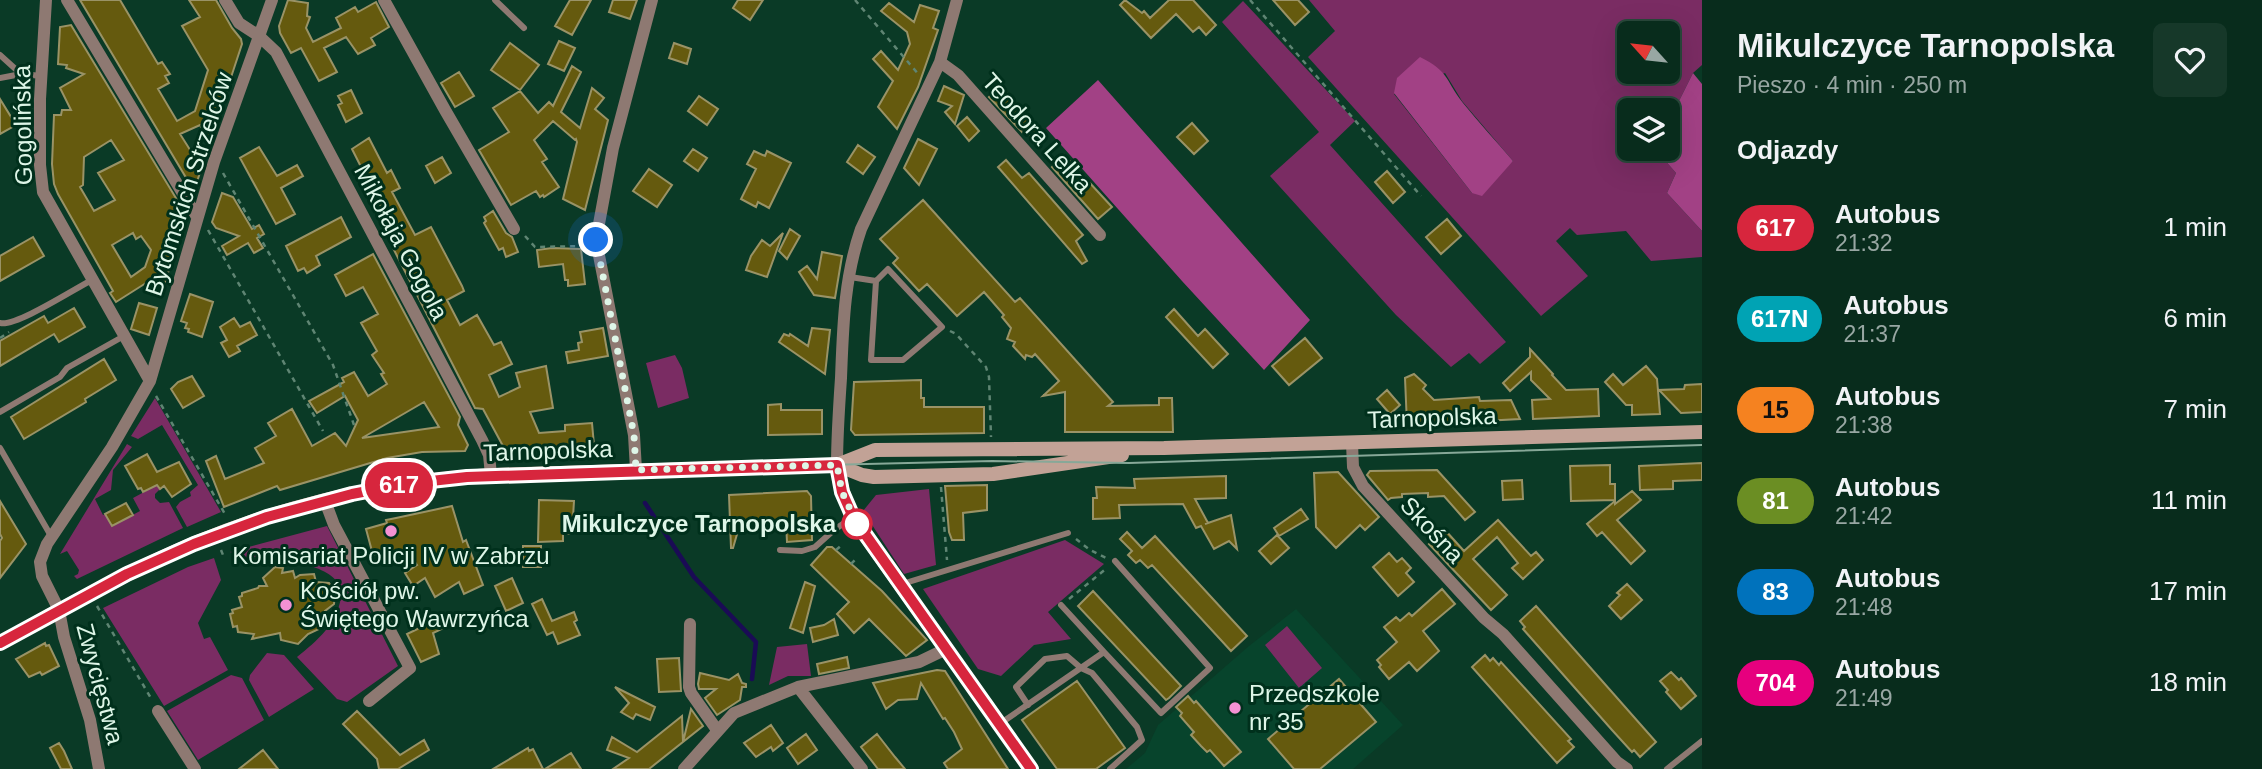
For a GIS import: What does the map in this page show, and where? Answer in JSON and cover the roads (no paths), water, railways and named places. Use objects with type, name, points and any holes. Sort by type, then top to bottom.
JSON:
[{"type":"main road","name":"Tarnopolska","points":[[0,643],[137,569],[194,544],[261,519],[325,501],[404,484],[491,475],[837,465],[875,450],[1164,448],[1702,432]]},
{"type":"main road","name":"Tarnopolska","points":[[837,465],[874,477],[975,475],[1164,448]]},
{"type":"main road","points":[[837,465],[842,492],[853,517],[1031,769]]},
{"type":"street","name":"Gogolińska","points":[[46,0],[41,76],[40,165],[43,192],[152,387]]},
{"type":"street","points":[[67,0],[197,217]]},
{"type":"street","name":"Mikołaja Gogola","points":[[225,0],[239,23],[259,36],[276,52],[489,455],[491,475]]},
{"type":"street","name":"Bytomskich Strzelców","points":[[52,537],[152,387],[214,162],[272,0]]},
{"type":"street","points":[[384,0],[514,229]]},
{"type":"street","points":[[636,470],[634,435],[596,240],[613,148],[652,0]]},
{"type":"street","points":[[837,465],[842,335],[848,276],[861,229],[940,62],[957,0]]},
{"type":"street","name":"Teodora Lelka","points":[[940,62],[958,75],[1100,235]]},
{"type":"street","name":"Skośna","points":[[1352,443],[1353,467],[1363,486],[1484,618],[1503,634],[1617,762],[1627,769]]},
{"type":"street","points":[[325,501],[334,526],[410,668],[369,701]]},
{"type":"street","name":"Zwycięstwa","points":[[52,537],[42,554],[41,570],[59,610],[64,637],[90,720],[99,769]]},
{"type":"street","points":[[690,624],[689,687],[717,730]]},
{"type":"street","points":[[684,769],[734,713],[798,687],[919,662],[946,649]]},
{"type":"street","points":[[798,687],[862,769]]},
{"type":"street","points":[[158,711],[195,769]]},
{"type":"lane","points":[[495,0],[524,28]]},
{"type":"lane","points":[[0,55],[21,74]]},
{"type":"lane","points":[[0,78],[21,74],[41,76]]},
{"type":"lane","points":[[888,269],[942,327],[903,360],[871,360],[876,281],[888,269]]},
{"type":"lane","points":[[848,276],[876,281]]},
{"type":"lane","points":[[0,323],[18,320],[92,280]]},
{"type":"lane","points":[[0,412],[60,377],[67,368],[124,336]]},
{"type":"lane","points":[[0,448],[52,537]]},
{"type":"lane","points":[[780,550],[802,551],[815,547],[853,517]]},
{"type":"lane","points":[[900,584],[1068,533]]},
{"type":"lane","points":[[1061,606],[1161,713],[1210,668],[1115,562]]},
{"type":"lane","points":[[999,724],[1104,652]]},
{"type":"lane","points":[[1028,705],[1016,687],[1045,659],[1067,656],[1092,673],[1138,727],[1142,740],[1110,769]]},
{"type":"lane","points":[[1667,769],[1702,741]]},
{"type":"waterway","points":[[645,503],[694,577],[756,642],[752,679]]},
{"type":"tram line","points":[[0,643],[127,574],[215,535],[325,501],[404,484],[442,479],[702,468],[992,461],[1129,463],[1702,445]]},
{"type":"place","name":"Mikulczyce Tarnopolska","points":[[857,524]]},
{"type":"place","name":"Komisariat Policji IV w Zabrzu","points":[[391,531]]},
{"type":"place","name":"Kościół pw. Świętego Wawrzyńca","points":[[286,605]]},
{"type":"place","name":"Przedszkole nr 35","points":[[1235,708]]}]
